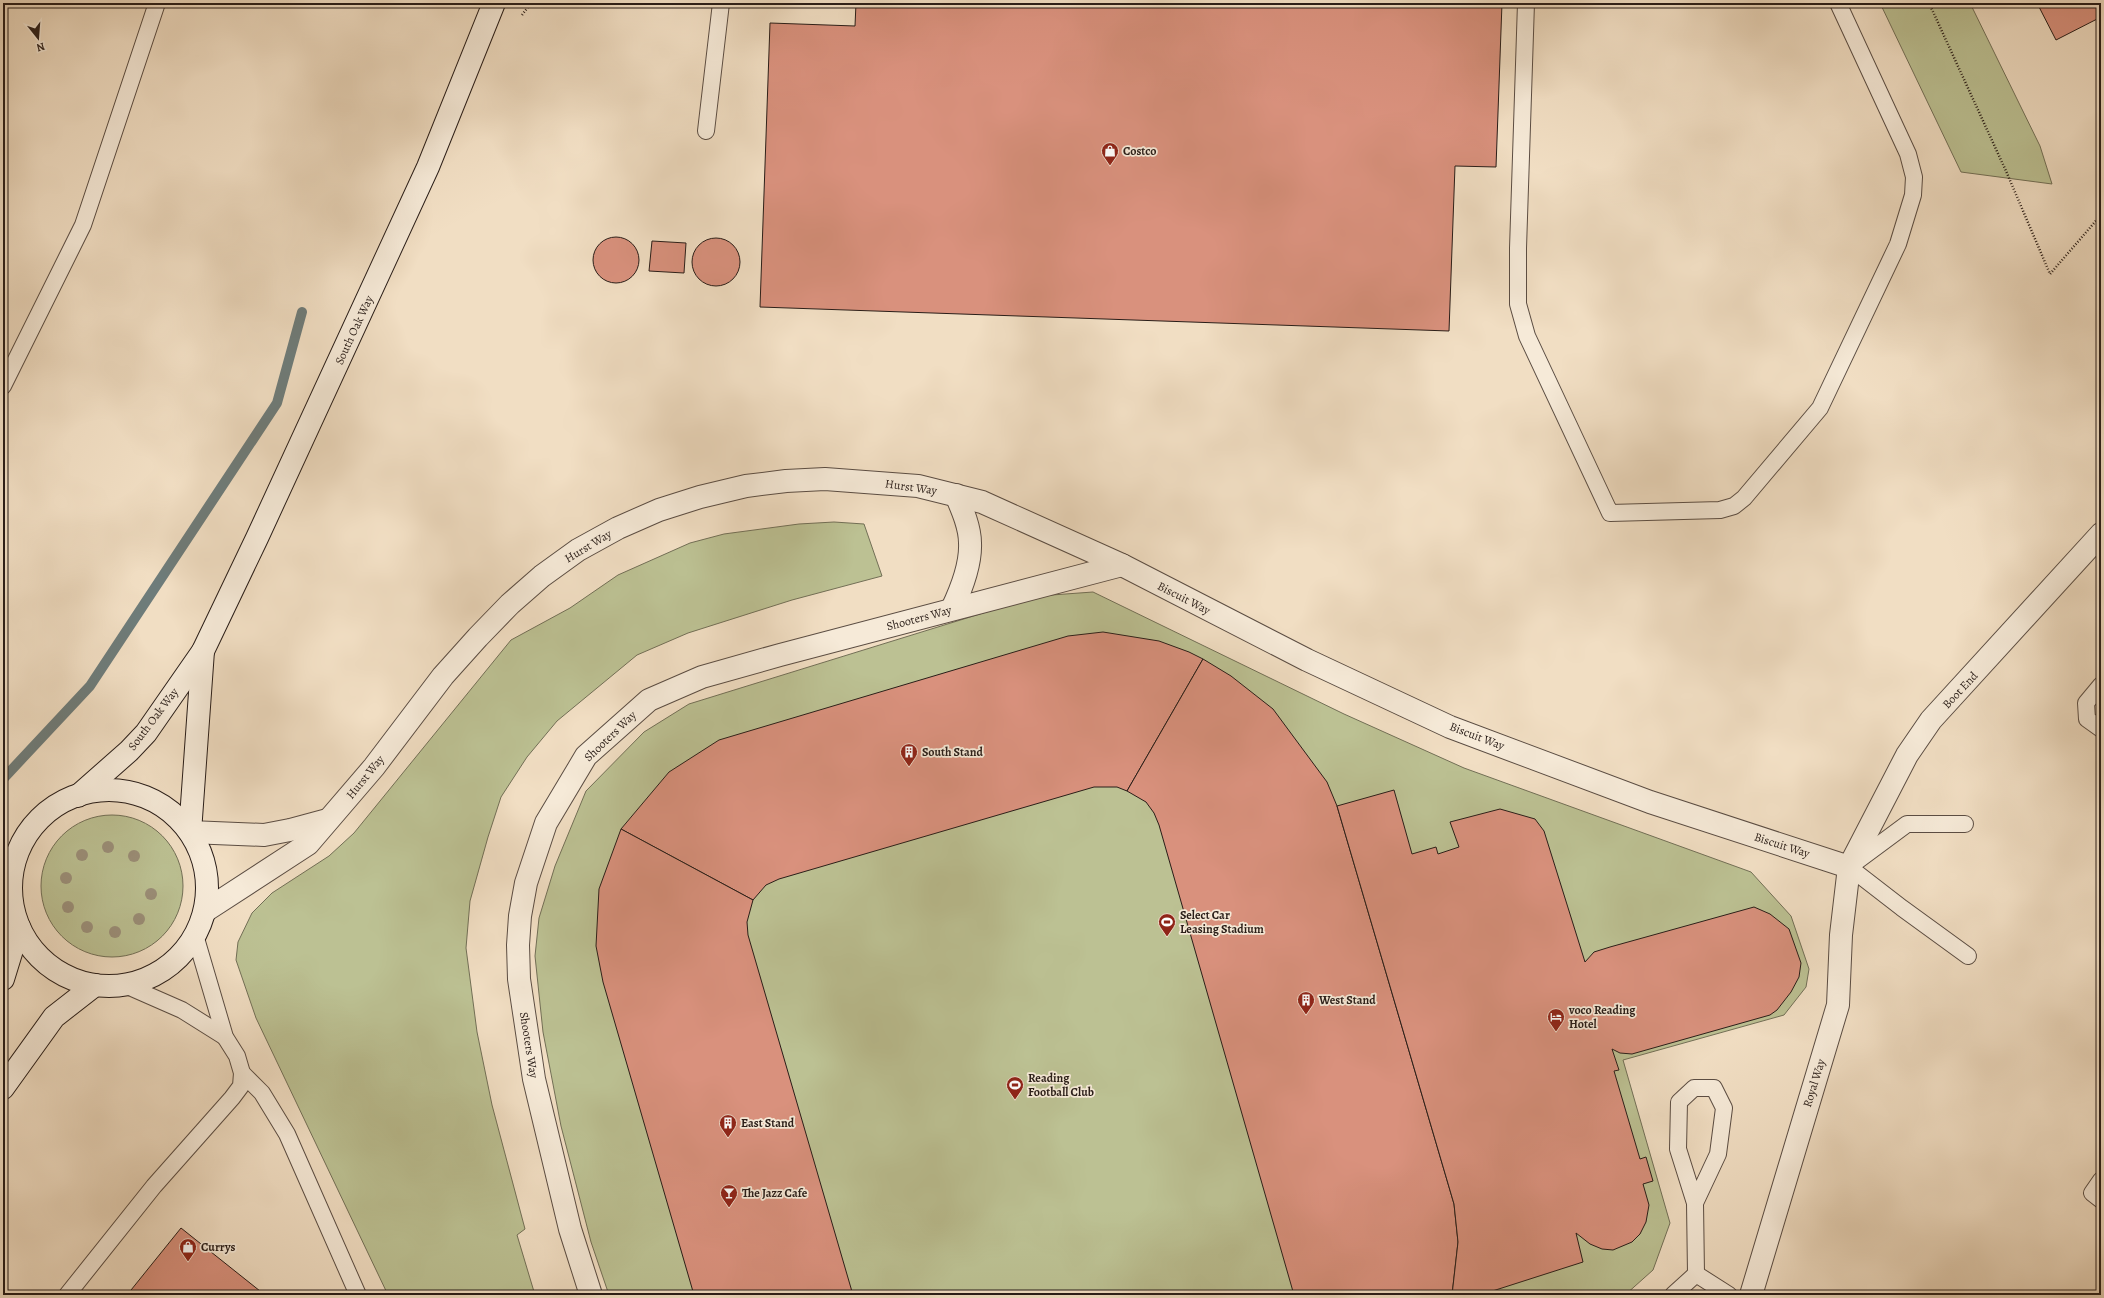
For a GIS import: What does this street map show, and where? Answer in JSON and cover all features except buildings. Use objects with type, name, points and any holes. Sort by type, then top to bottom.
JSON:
[{"type":"street","name":"South Oak Way","points":[[78,796],[129,751],[146,733],[203,651],[297,453],[428,167],[494,3]]},
{"type":"street","name":"Hurst Way","points":[[205,911],[308,844],[374,767],[443,676],[510,604],[542,576],[578,550],[618,528],[659,510],[700,497],[746,486],[786,481],[825,479],[918,486],[982,502],[1122,565]]},
{"type":"street","points":[[952,609],[963,584],[970,543],[963,511],[956,495]]},
{"type":"street","name":"Boot End","points":[[1849,866],[1907,755],[1931,720],[2101,534]]},
{"type":"street","name":"Shooters Way","points":[[591,1295],[570,1229],[534,1079],[519,980],[520,916],[526,883],[546,823],[586,756],[649,700],[702,677],[952,609],[1122,565]]},
{"type":"street","name":"Biscuit Way","points":[[1122,565],[1307,660],[1450,727],[1650,802],[1849,866]]},
{"type":"street","name":"South Oak Way","points":[[190,832],[203,651]]},
{"type":"street","points":[[96,791],[114,791],[149,799],[165,807],[178,819],[190,832],[200,851],[206,870],[207,891],[205,911],[195,935],[186,950],[163,970],[142,981],[125,985],[95,986],[75,980],[58,972],[42,960],[29,945],[19,928],[12,899],[11,885],[13,870],[20,849],[31,830],[41,819],[65,802],[78,796],[96,791]]},
{"type":"street","points":[[190,832],[264,835],[327,820]]},
{"type":"street","name":"Royal Way","points":[[1751,1295],[1838,1005],[1841,934],[1849,866]]},
{"type":"street","points":[[3,979],[19,928]]},
{"type":"street","points":[[3,1088],[54,1017],[95,986]]},
{"type":"lane","points":[[3,386],[83,225],[157,3]]},
{"type":"lane","points":[[706,131],[721,3]]},
{"type":"lane","points":[[1526,3],[1518,248],[1518,304],[1527,336],[1610,513],[1720,510],[1734,506],[1744,498],[1820,408],[1898,244],[1913,196],[1914,177],[1912,165],[1838,3]]},
{"type":"lane","points":[[2101,685],[2086,704],[2087,719],[2101,729]]},
{"type":"lane","points":[[1965,824],[1907,824],[1849,866],[1902,908],[1968,956]]},
{"type":"lane","points":[[67,1295],[157,1181],[232,1098],[241,1086],[242,1073],[237,1056],[225,1037],[195,935]]},
{"type":"lane","points":[[125,985],[182,1010],[225,1037]]},
{"type":"lane","points":[[242,1073],[262,1093],[287,1134],[358,1295]]},
{"type":"lane","points":[[1673,1295],[1696,1274],[1695,1203],[1678,1149],[1679,1102],[1694,1088],[1714,1088],[1724,1108],[1718,1154],[1695,1203]]},
{"type":"lane","points":[[2101,1180],[2092,1193],[2101,1200]]},
{"type":"lane","points":[[1696,1274],[1728,1295]]},
{"type":"path","points":[[1929,3],[2006,171],[2050,274],[2101,215]]},
{"type":"green space","points":[[1880,3],[1970,3],[2040,146],[2052,184],[1961,172]]},
{"type":"green space","points":[[834,522],[864,524],[882,576],[792,600],[688,633],[637,655],[557,721],[527,757],[501,797],[470,901],[466,948],[477,1032],[492,1105],[525,1229],[517,1235],[535,1295],[388,1295],[256,1018],[236,960],[238,942],[252,913],[272,893],[329,856],[354,833],[511,640],[570,608],[618,575],[690,543],[724,534],[799,524]]},
{"type":"green space","name":"Select Car Leasing Stadium","points":[[1093,592],[1344,714],[1464,768],[1751,872],[1791,916],[1809,969],[1806,987],[1784,1015],[1623,1060],[1670,1223],[1653,1270],[1625,1295],[609,1295],[591,1242],[561,1126],[543,1032],[535,956],[539,918],[555,866],[586,791],[644,732],[689,704],[1038,596]]},
{"type":"green space","points":[[105,815],[119,815],[133,818],[145,823],[157,831],[167,841],[178,859],[182,872],[182,900],[178,913],[167,931],[157,941],[145,949],[133,954],[119,957],[105,957],[91,954],[79,949],[67,941],[57,931],[49,919],[44,907],[41,893],[41,879],[44,865],[49,853],[57,841],[67,831],[79,823],[91,818]]},
{"type":"waterway","points":[[3,779],[90,686],[277,403],[302,312]]},
{"type":"place","name":"Costco","points":[[1110,166]]},
{"type":"place","name":"South Stand","points":[[909,767]]},
{"type":"place","name":"Select Car Leasing Stadium","points":[[1167,937]]},
{"type":"place","name":"West Stand","points":[[1306,1015]]},
{"type":"place","name":"voco Reading Hotel","points":[[1556,1032]]},
{"type":"place","name":"Reading Football Club","points":[[1015,1100]]},
{"type":"place","name":"East Stand","points":[[728,1138]]},
{"type":"place","name":"The Jazz Cafe","points":[[729,1208]]},
{"type":"place","name":"Currys","points":[[188,1262]]}]
